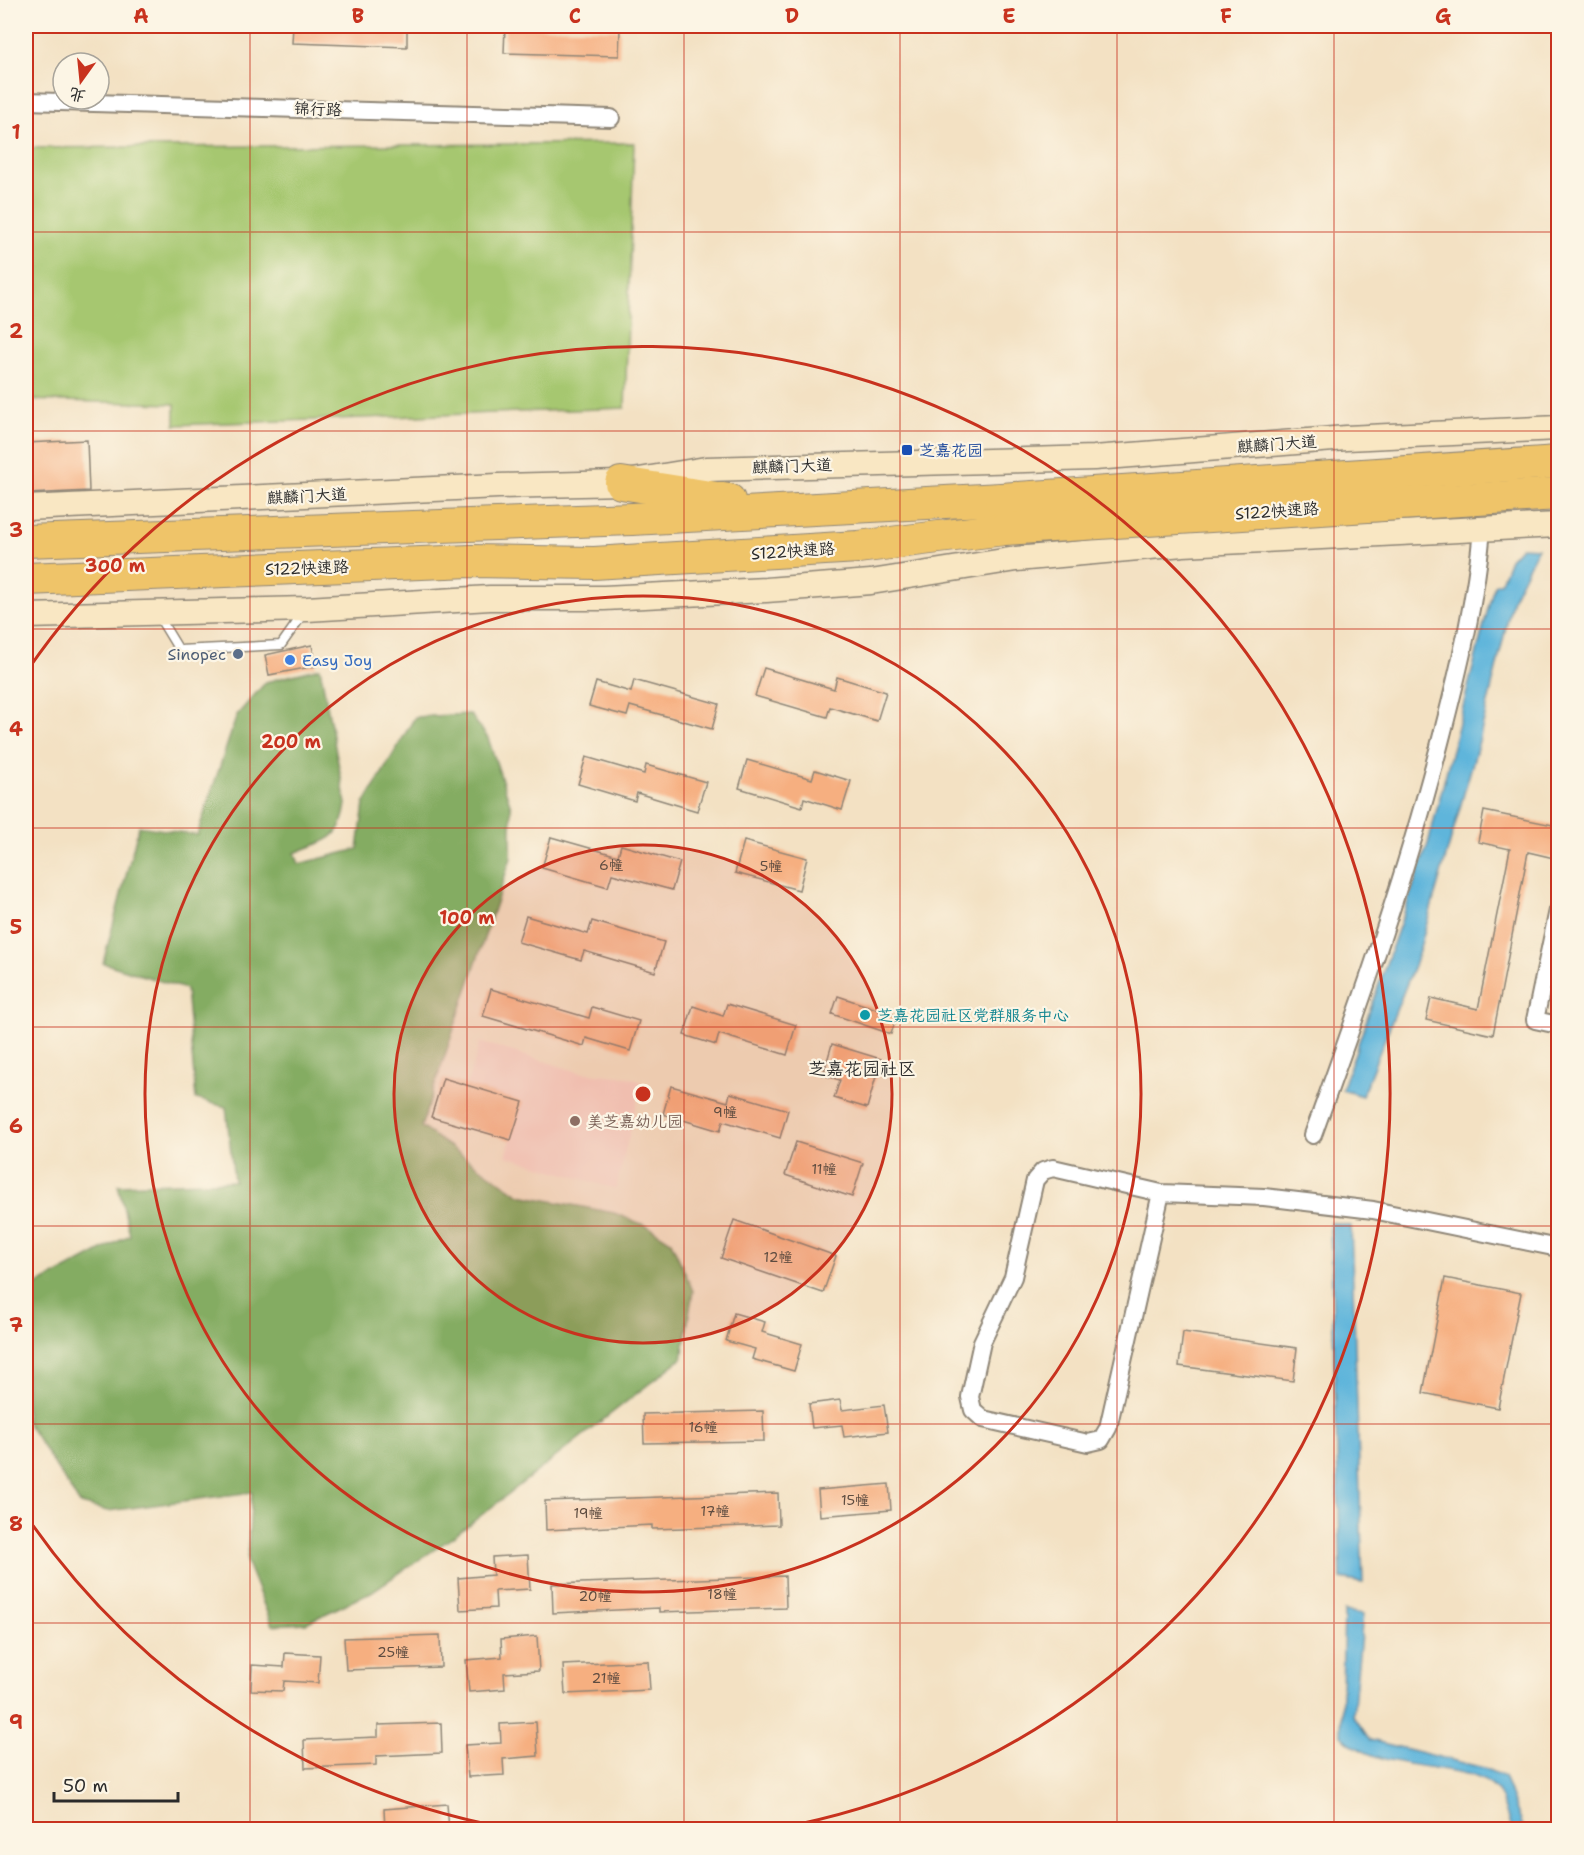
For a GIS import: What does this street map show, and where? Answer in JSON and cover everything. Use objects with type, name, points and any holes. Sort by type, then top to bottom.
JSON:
[{"type":"highway","name":"S122快速路","points":[[26,579],[471,561],[594,563],[858,547],[1003,514],[1558,462]]},
{"type":"highway","points":[[621,483],[789,509]]},
{"type":"highway","name":"S122快速路","points":[[26,541],[632,519],[789,509],[1003,514],[1558,494]]},
{"type":"street","name":"锦行路","points":[[26,101],[610,118]]},
{"type":"street","name":"麒麟门大道","points":[[26,508],[498,486],[621,483],[706,469],[1094,458],[1292,442],[1558,428]]},
{"type":"street","points":[[1431,434],[1414,445],[1404,459],[1403,488],[1416,515],[1437,532]]},
{"type":"street","points":[[1292,442],[1326,457],[1349,482],[1353,492],[1350,501],[1332,525],[1298,538]]},
{"type":"street","points":[[26,616],[307,609],[490,598],[604,598],[766,590],[871,582],[1016,559],[1183,544],[1550,525]]},
{"type":"street","points":[[1313,1135],[1373,970],[1425,801],[1492,529]]},
{"type":"street","points":[[1558,910],[1535,1020],[1558,1025]]},
{"type":"street","points":[[1161,1193],[1108,1428],[1101,1440],[1088,1443],[983,1419],[973,1410],[970,1396],[974,1375],[982,1342],[1013,1277],[1035,1180],[1042,1171],[1053,1168],[1161,1193],[1264,1197],[1373,1210],[1558,1248]]},
{"type":"lane","points":[[157,614],[179,650],[282,645],[307,609]]},
{"type":"shaded area","name":"美芝嘉幼儿园","points":[[480,1042],[579,1072],[628,1077],[642,1082],[616,1189],[506,1156],[522,1102],[467,1085]]},
{"type":"green space","points":[[634,143],[625,408],[175,425],[175,404],[26,400],[26,148]]},
{"type":"green space","points":[[320,668],[346,804],[344,816],[336,833],[331,838],[295,853],[299,864],[358,849],[364,804],[415,717],[470,714],[488,738],[511,807],[511,858],[421,1127],[520,1195],[614,1213],[649,1227],[671,1241],[693,1291],[682,1358],[456,1535],[371,1592],[306,1623],[272,1625],[247,1563],[252,1492],[108,1511],[80,1504],[26,1421],[26,1291],[130,1235],[118,1185],[234,1181],[226,1107],[196,1099],[186,989],[103,963],[139,826],[197,835],[237,715],[266,682]]},
{"type":"water","points":[[1521,547],[1538,548],[1513,598],[1479,741],[1417,958],[1362,1096],[1342,1090],[1428,844],[1494,585],[1501,582],[1510,559]]},
{"type":"water","points":[[1330,1222],[1351,1226],[1363,1583],[1341,1579]]},
{"type":"water","points":[[1344,1611],[1363,1614],[1353,1715],[1370,1740],[1484,1768],[1504,1777],[1524,1829],[1511,1829],[1499,1794],[1484,1780],[1467,1774],[1378,1757],[1358,1748],[1341,1735]]},
{"type":"building","points":[[293,26],[407,26],[407,47],[292,43]]},
{"type":"building","points":[[505,27],[620,30],[619,56],[504,53]]},
{"type":"building","points":[[87,440],[89,491],[26,494],[26,443]]},
{"type":"building","name":"Easy Joy","points":[[312,645],[316,666],[269,675],[265,655]]},
{"type":"building","points":[[764,668],[834,689],[837,677],[886,692],[877,721],[830,707],[827,717],[755,696]]},
{"type":"building","points":[[634,680],[719,704],[712,729],[630,706],[627,716],[589,706],[596,682],[631,692]]},
{"type":"building","points":[[586,757],[644,774],[646,765],[706,782],[697,811],[637,793],[635,801],[578,784]]},
{"type":"building","points":[[747,760],[812,779],[815,770],[851,781],[842,810],[804,798],[802,807],[739,788]]},
{"type":"building","points":[[1484,811],[1558,826],[1558,859],[1528,852],[1493,1035],[1426,1020],[1431,998],[1478,1009],[1510,849],[1478,842]]},
{"type":"building","points":[[551,837],[618,856],[621,845],[680,862],[672,890],[612,874],[608,887],[542,868]]},
{"type":"building","points":[[744,841],[807,858],[799,890],[735,873]]},
{"type":"building","points":[[526,916],[588,934],[592,921],[664,942],[655,972],[584,951],[581,960],[518,942]]},
{"type":"building","points":[[491,989],[589,1018],[592,1007],[639,1021],[630,1051],[586,1038],[584,1046],[483,1016]]},
{"type":"building","name":"芝嘉花园社区党群服务中心","points":[[838,996],[897,1016],[891,1034],[832,1014]]},
{"type":"building","points":[[727,1004],[796,1025],[787,1055],[719,1034],[716,1045],[684,1035],[693,1006],[723,1016]]},
{"type":"building","points":[[832,1044],[881,1059],[867,1108],[834,1098],[840,1080],[823,1075]]},
{"type":"building","points":[[443,1078],[523,1102],[511,1140],[431,1117]]},
{"type":"building","points":[[671,1086],[728,1102],[730,1093],[788,1110],[780,1138],[723,1121],[720,1131],[663,1114]]},
{"type":"building","points":[[796,1142],[863,1163],[852,1197],[785,1175]]},
{"type":"building","points":[[734,1220],[836,1256],[823,1293],[721,1258]]},
{"type":"building","points":[[1445,1278],[1521,1293],[1498,1408],[1423,1393]]},
{"type":"building","points":[[734,1313],[765,1322],[762,1332],[802,1344],[794,1371],[752,1359],[755,1349],[726,1341]]},
{"type":"building","points":[[1183,1332],[1297,1348],[1293,1381],[1179,1366]]},
{"type":"building","points":[[840,1400],[842,1410],[884,1405],[888,1432],[844,1437],[842,1425],[812,1428],[809,1404]]},
{"type":"building","points":[[763,1411],[764,1441],[644,1443],[643,1414]]},
{"type":"building","points":[[889,1484],[891,1510],[820,1516],[818,1490]]},
{"type":"building","points":[[778,1493],[779,1525],[652,1529],[652,1525],[546,1530],[545,1501]]},
{"type":"building","points":[[528,1555],[530,1589],[495,1591],[496,1608],[460,1610],[458,1578],[493,1575],[492,1557]]},
{"type":"building","points":[[785,1576],[786,1608],[659,1612],[659,1608],[553,1613],[552,1584]]},
{"type":"building","points":[[440,1635],[441,1667],[346,1670],[344,1638]]},
{"type":"building","points":[[537,1636],[539,1671],[504,1673],[505,1689],[469,1692],[466,1660],[502,1657],[501,1639]]},
{"type":"building","points":[[285,1653],[320,1655],[318,1683],[284,1681],[283,1691],[251,1690],[252,1665],[284,1667]]},
{"type":"building","points":[[648,1661],[650,1690],[565,1694],[563,1665]]},
{"type":"building","points":[[536,1722],[538,1756],[503,1759],[504,1775],[468,1777],[465,1745],[501,1743],[500,1724]]},
{"type":"building","points":[[441,1723],[442,1753],[376,1756],[376,1765],[305,1768],[304,1740],[378,1737],[378,1725]]},
{"type":"building","points":[[447,1804],[449,1830],[385,1830],[384,1809]]},
{"type":"place","name":"芝嘉花园","points":[[907,450]]},
{"type":"place","name":"Sinopec","points":[[238,654]]},
{"type":"place","name":"Easy Joy","points":[[290,660]]},
{"type":"place","name":"芝嘉花园社区党群服务中心","points":[[865,1015]]},
{"type":"place","name":"美芝嘉幼儿园","points":[[575,1121]]},
{"type":"district","name":"芝嘉花园社区","points":[[862,1069]]}]
